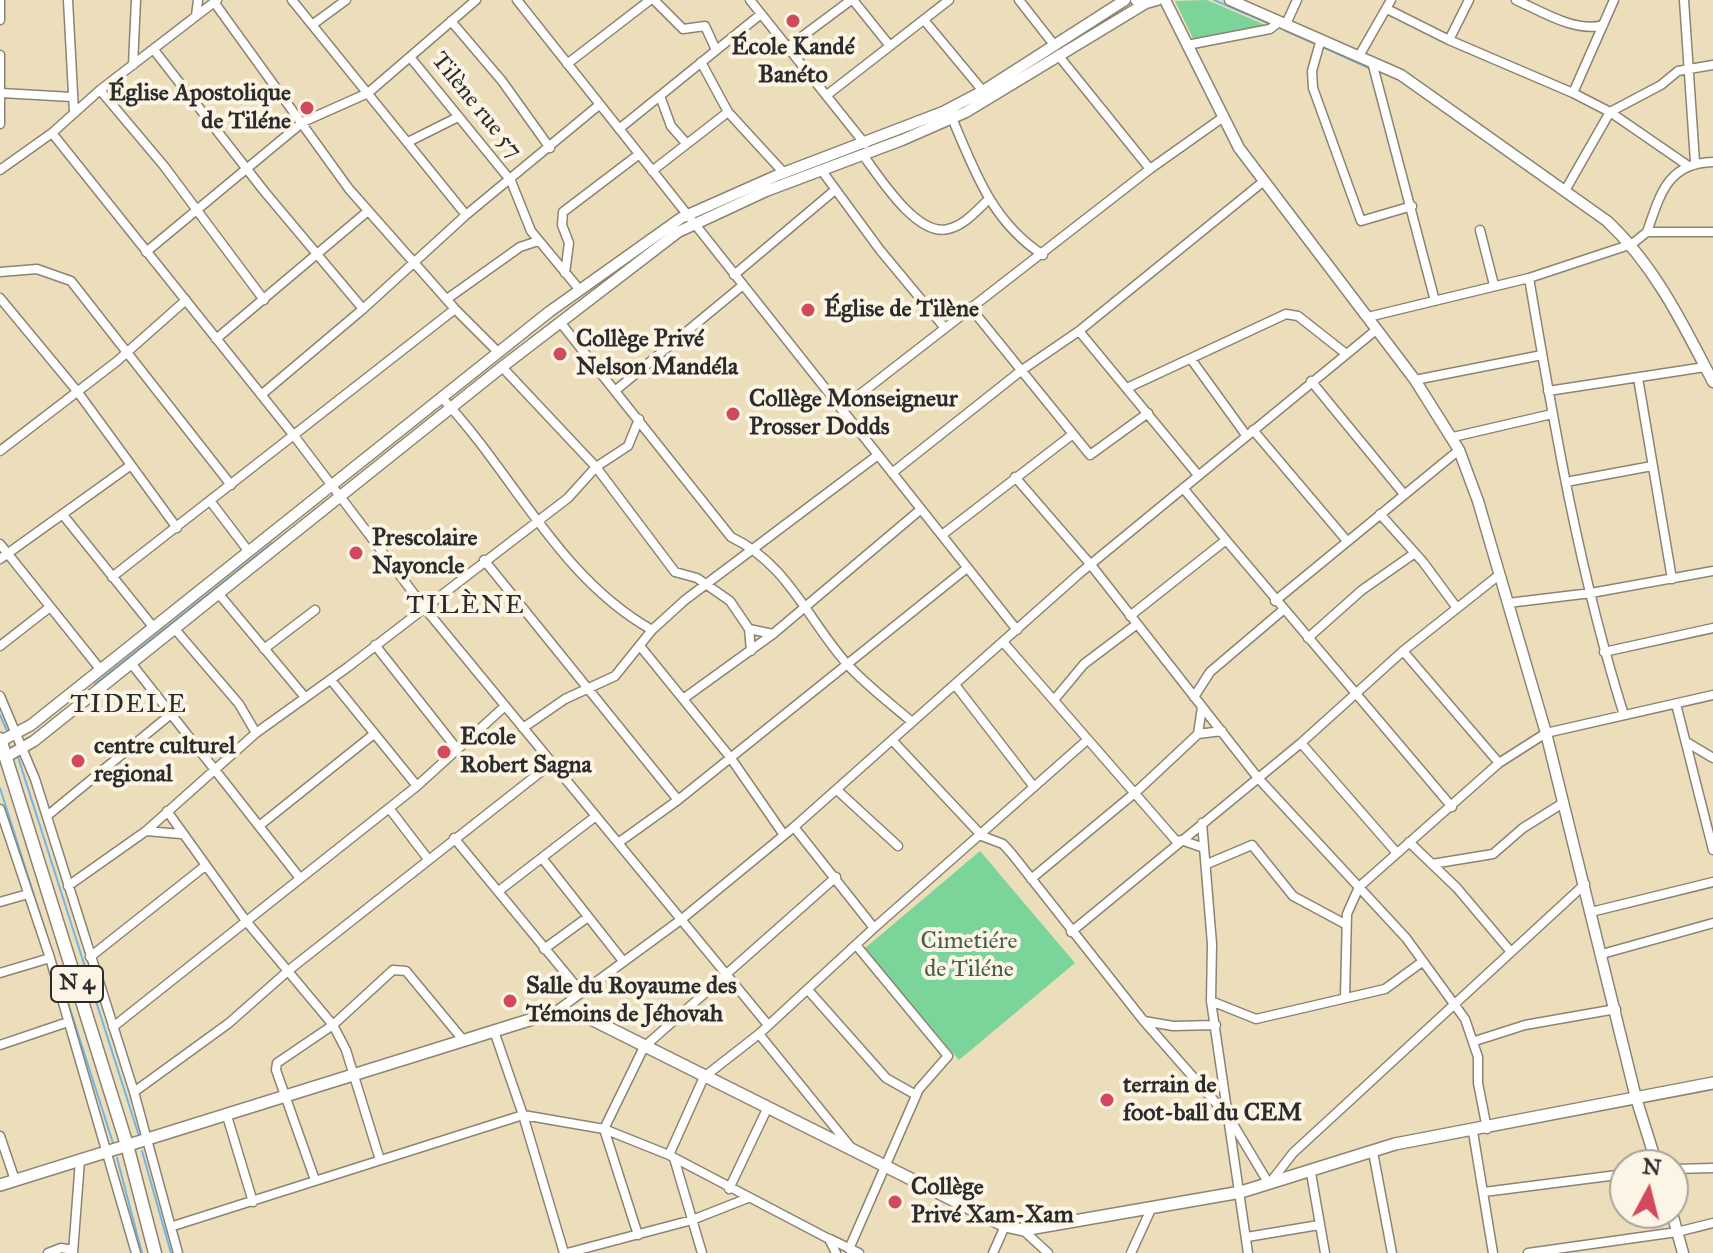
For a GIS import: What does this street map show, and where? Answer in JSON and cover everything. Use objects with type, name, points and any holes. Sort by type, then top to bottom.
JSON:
[{"type":"highway","name":"N 4","points":[[0,740],[16,752],[155,1253]]},
{"type":"main road","points":[[0,1185],[555,1012],[591,1019],[1005,1226],[1023,1230],[1241,1192],[1311,1173],[1395,1144],[1473,1132],[1713,1083]]},
{"type":"street","points":[[0,0],[0,20]]},
{"type":"street","points":[[68,0],[74,112]]},
{"type":"street","points":[[133,65],[136,0]]},
{"type":"street","points":[[196,16],[198,0]]},
{"type":"street","points":[[292,0],[466,215]]},
{"type":"street","points":[[312,25],[346,0]]},
{"type":"street","points":[[146,252],[194,209],[303,122],[368,93],[476,0]]},
{"type":"street","points":[[517,0],[1017,630]]},
{"type":"street","points":[[567,64],[652,0],[683,29],[705,26],[716,50]]},
{"type":"street","points":[[750,0],[827,95],[912,219],[930,228],[953,228],[988,200]]},
{"type":"street","points":[[788,47],[852,0],[890,46]]},
{"type":"street","points":[[827,95],[949,0]]},
{"type":"street","points":[[16,752],[218,593],[442,398],[579,289],[689,219],[784,173],[864,150],[952,118],[1056,51],[1125,0]]},
{"type":"street","points":[[1230,0],[1372,62],[1438,99],[1566,189],[1632,244],[1673,303],[1713,381]]},
{"type":"street","points":[[1187,45],[1270,29],[1283,23],[1297,0]]},
{"type":"street","points":[[1449,40],[1469,0]]},
{"type":"street","points":[[1516,0],[1573,25],[1591,29],[1603,25]]},
{"type":"street","points":[[1573,93],[1614,0]]},
{"type":"street","points":[[1368,317],[1529,278],[1632,244],[1647,232],[1663,191],[1691,164],[1690,67],[1684,0]]},
{"type":"street","points":[[0,170],[52,133],[100,90],[216,1],[368,211],[455,309],[498,352]]},
{"type":"street","points":[[0,740],[16,734],[249,552],[451,408],[689,219],[822,171],[983,91],[1151,1],[1172,15],[1222,118],[1264,181],[1415,380],[1459,450],[1546,733],[1636,1098],[1652,1149]]},
{"type":"street","points":[[1025,2],[1056,51],[1150,169]]},
{"type":"street","points":[[1359,56],[1389,4],[1449,40],[1610,112],[1691,164],[1713,162]]},
{"type":"street","points":[[619,129],[761,14]]},
{"type":"street","points":[[924,20],[983,91]]},
{"type":"street","points":[[451,21],[502,81],[550,148]]},
{"type":"street","points":[[1321,39],[1311,78],[1361,221],[1412,206]]},
{"type":"street","points":[[154,50],[363,309]]},
{"type":"street","points":[[0,55],[0,124]]},
{"type":"street","name":"Tilène rue 57","points":[[410,57],[511,181]]},
{"type":"street","points":[[701,62],[728,112],[784,173]]},
{"type":"street","points":[[1372,62],[1435,301]]},
{"type":"street","points":[[1566,189],[1610,112],[1690,67],[1713,65]]},
{"type":"street","points":[[100,90],[164,166],[264,300]]},
{"type":"street","points":[[1,93],[72,97]]},
{"type":"street","points":[[660,96],[671,126],[686,143]]},
{"type":"street","points":[[261,395],[363,309],[466,215],[511,181],[599,105]]},
{"type":"street","points":[[652,171],[728,112]]},
{"type":"street","points":[[408,142],[458,117]]},
{"type":"street","points":[[952,118],[988,200],[1016,236],[1043,255]]},
{"type":"street","points":[[841,409],[1150,169],[1222,118]]},
{"type":"street","points":[[52,133],[295,437],[424,608],[768,1025]]},
{"type":"street","points":[[565,273],[569,243],[562,225],[563,212],[638,155]]},
{"type":"street","points":[[822,171],[944,327]]},
{"type":"street","points":[[511,181],[521,213],[538,241],[579,289]]},
{"type":"street","points":[[892,473],[1022,370],[1079,331],[1264,181]]},
{"type":"street","points":[[734,275],[835,190]]},
{"type":"street","points":[[216,339],[368,211]]},
{"type":"street","points":[[1480,230],[1494,285]]},
{"type":"street","points":[[1647,232],[1713,232]]},
{"type":"street","points":[[447,299],[520,247],[538,241]]},
{"type":"street","points":[[0,272],[37,269],[71,281],[231,485]]},
{"type":"street","points":[[1529,278],[1566,482],[1604,652],[1624,715]]},
{"type":"street","points":[[616,390],[743,285]]},
{"type":"street","points":[[0,298],[77,391],[177,528]]},
{"type":"street","points":[[0,451],[127,353],[186,300]]},
{"type":"street","points":[[970,307],[1093,456],[1148,413]]},
{"type":"street","points":[[112,577],[455,309]]},
{"type":"street","points":[[1127,388],[1286,314],[1298,316],[1345,353]]},
{"type":"street","points":[[560,322],[731,537],[754,550],[806,606],[847,663],[912,722]]},
{"type":"street","points":[[555,1012],[682,919],[794,827],[1091,565],[1376,330]]},
{"type":"street","points":[[1079,331],[1198,475]]},
{"type":"street","points":[[1415,380],[1542,355]]},
{"type":"street","points":[[1191,359],[1250,432],[1347,541]]},
{"type":"street","points":[[502,367],[596,467],[675,572],[706,583],[730,601],[749,629],[751,651]]},
{"type":"street","points":[[1548,391],[1705,367]]},
{"type":"street","points":[[1638,378],[1672,579]]},
{"type":"street","points":[[1311,381],[1403,493]]},
{"type":"street","points":[[442,398],[536,520],[597,591],[652,630]]},
{"type":"street","points":[[1453,437],[1552,414]]},
{"type":"street","points":[[68,886],[146,831],[256,733],[304,696],[331,680],[568,498],[596,467],[628,446],[639,419]]},
{"type":"street","points":[[942,535],[1073,434]]},
{"type":"street","points":[[1275,601],[1459,450]]},
{"type":"street","points":[[523,728],[565,699],[615,676],[652,630],[706,583],[878,455]]},
{"type":"street","points":[[4,556],[131,465]]},
{"type":"street","points":[[1566,482],[1652,466]]},
{"type":"street","points":[[1015,477],[1091,565],[1258,778],[1359,887],[1455,1006],[1475,1041],[1478,1083],[1487,1129]]},
{"type":"street","points":[[1183,488],[1275,601],[1452,807]]},
{"type":"street","points":[[211,502],[249,552]]},
{"type":"street","points":[[683,699],[773,634],[920,510]]},
{"type":"street","points":[[1380,514],[1457,608]]},
{"type":"street","points":[[63,515],[154,628]]},
{"type":"street","points":[[1130,616],[1226,540]]},
{"type":"street","points":[[0,544],[4,556],[100,669]]},
{"type":"street","points":[[1308,638],[1362,590],[1415,553]]},
{"type":"street","points":[[484,560],[678,800]]},
{"type":"street","points":[[618,843],[678,800],[967,568]]},
{"type":"street","points":[[1508,603],[1591,593],[1713,571]]},
{"type":"street","points":[[1071,932],[1301,743],[1403,651],[1499,575]]},
{"type":"street","points":[[218,593],[304,696]]},
{"type":"street","points":[[0,646],[50,607]]},
{"type":"street","points":[[264,649],[315,610]]},
{"type":"street","points":[[1194,697],[1210,672],[1283,610]]},
{"type":"street","points":[[1054,700],[1084,664],[1137,624]]},
{"type":"street","points":[[174,628],[239,704],[256,733]]},
{"type":"street","points":[[1604,652],[1713,628]]},
{"type":"street","points":[[749,629],[773,634]]},
{"type":"street","points":[[1003,642],[1086,741],[1179,842],[1204,848]]},
{"type":"street","points":[[375,645],[457,749]]},
{"type":"street","points":[[640,646],[730,757],[784,835]]},
{"type":"street","points":[[1403,651],[1499,763]]},
{"type":"street","points":[[131,663],[299,877]]},
{"type":"street","points":[[331,680],[417,786]]},
{"type":"street","points":[[956,686],[1034,787]]},
{"type":"street","points":[[1345,997],[1345,924],[1350,903],[1359,887],[1499,763],[1546,733],[1713,695]]},
{"type":"street","points":[[0,696],[16,734],[16,752],[47,816],[134,1092],[178,1253]]},
{"type":"street","points":[[1676,704],[1713,850]]},
{"type":"street","points":[[113,1027],[417,786],[504,707]]},
{"type":"street","points":[[1198,734],[1202,707]]},
{"type":"street","points":[[47,816],[171,714]]},
{"type":"street","points":[[1031,879],[1136,792],[1198,734],[1222,731]]},
{"type":"street","points":[[259,826],[374,734]]},
{"type":"street","points":[[892,740],[982,836],[1003,844],[1143,1020],[1230,1119],[1269,1184],[1293,1153],[1585,884]]},
{"type":"street","points":[[702,1253],[672,1157],[704,1077],[759,1034],[1086,741]]},
{"type":"street","points":[[1301,743],[1396,852]]},
{"type":"street","points":[[1688,743],[1713,758]]},
{"type":"street","points":[[134,1092],[229,1023],[289,970],[552,763]]},
{"type":"street","points":[[837,790],[898,846]]},
{"type":"street","points":[[1432,864],[1493,854],[1523,828],[1563,803]]},
{"type":"street","points":[[389,808],[428,859]]},
{"type":"street","points":[[0,809],[2,827],[50,958],[136,1253]]},
{"type":"street","points":[[167,811],[246,921],[333,1025],[346,1050],[380,1160]]},
{"type":"street","points":[[500,890],[596,816]]},
{"type":"street","points":[[1202,823],[1212,959],[1211,1001],[1248,1253]]},
{"type":"street","points":[[794,827],[874,928]]},
{"type":"street","points":[[146,831],[181,834]]},
{"type":"street","points":[[454,838],[500,890],[581,992]]},
{"type":"street","points":[[1409,842],[1511,952]]},
{"type":"street","points":[[1207,864],[1252,845],[1293,896],[1345,924]]},
{"type":"street","points":[[542,858],[623,961]]},
{"type":"street","points":[[90,957],[205,866]]},
{"type":"street","points":[[638,1235],[604,1129],[644,1047],[836,877]]},
{"type":"street","points":[[1591,912],[1713,882]]},
{"type":"street","points":[[0,902],[28,894]]},
{"type":"street","points":[[544,949],[588,917]]},
{"type":"street","points":[[1602,954],[1713,923]]},
{"type":"street","points":[[849,1249],[916,1095],[946,1059],[946,1052],[856,945]]},
{"type":"street","points":[[0,973],[50,958]]},
{"type":"street","points":[[1211,1001],[1256,1019],[1385,989],[1422,962]]},
{"type":"street","points":[[315,1180],[285,1098],[277,1063],[333,1025],[393,970],[399,969],[406,971],[464,1041]]},
{"type":"street","points":[[808,990],[886,1078],[916,1095]]},
{"type":"street","points":[[1475,1041],[1525,1025],[1616,1009]]},
{"type":"street","points":[[1143,1020],[1173,1026],[1216,1025]]},
{"type":"street","points":[[0,1045],[68,1022]]},
{"type":"street","points":[[494,1031],[566,1253],[692,1220],[748,1198]]},
{"type":"street","points":[[759,1034],[854,1152]]},
{"type":"street","points":[[729,1189],[767,1109]]},
{"type":"street","points":[[173,1226],[523,1115],[604,1129],[672,1157],[729,1189],[859,1253]]},
{"type":"street","points":[[227,1116],[253,1202]]},
{"type":"street","points":[[1473,1132],[1493,1253]]},
{"type":"street","points":[[0,1136],[15,1180]]},
{"type":"street","points":[[1373,1152],[1392,1253]]},
{"type":"street","points":[[48,1253],[61,1248],[73,1251],[80,1160]]},
{"type":"street","points":[[1689,1169],[1713,1168]]},
{"type":"street","points":[[1311,1173],[1325,1253]]},
{"type":"street","points":[[1484,1192],[1609,1176]]},
{"type":"street","points":[[1131,1253],[1152,1207]]},
{"type":"street","points":[[1528,1253],[1581,1249],[1713,1223]]},
{"type":"street","points":[[1247,1237],[1319,1225]]},
{"type":"street","points":[[993,1253],[1005,1226]]},
{"type":"street","points":[[1676,1229],[1683,1253]]},
{"type":"street","points":[[1023,1230],[1048,1253]]},
{"type":"street","points":[[829,1239],[834,1253]]},
{"type":"green space","points":[[1207,0],[1270,27],[1198,49],[1175,1]]},
{"type":"green space","name":"Cimetiére de Tiléne","points":[[980,851],[1075,963],[959,1060],[864,949]]},
{"type":"waterway","points":[[1214,0],[1270,24]]},
{"type":"waterway","points":[[1284,30],[1313,43]]},
{"type":"waterway","points":[[1036,64],[1068,44]]},
{"type":"waterway","points":[[1325,48],[1371,69]]},
{"type":"waterway","points":[[734,200],[747,195]]},
{"type":"waterway","points":[[273,544],[282,536]]},
{"type":"waterway","points":[[95,684],[272,543]]},
{"type":"waterway","points":[[0,715],[8,733]]},
{"type":"waterway","points":[[18,757],[139,1136]]},
{"type":"waterway","points":[[0,788],[53,955]]},
{"type":"waterway","points":[[56,965],[113,1143]]},
{"type":"waterway","points":[[142,1151],[171,1253]]},
{"type":"waterway","points":[[117,1158],[142,1253]]},
{"type":"place","name":"École Kandé Banéto","points":[[793,21]]},
{"type":"place","name":"Église Apostolique de Tiléne","points":[[307,108]]},
{"type":"place","name":"Église de Tilène","points":[[808,310]]},
{"type":"place","name":"Collège Privé Nelson Mandéla","points":[[560,354]]},
{"type":"place","name":"Collège Monseigneur Prosser Dodds","points":[[733,414]]},
{"type":"place","name":"Prescolaire Nayoncle","points":[[356,553]]},
{"type":"place","name":"Ecole Robert Sagna","points":[[444,752]]},
{"type":"place","name":"centre culturel regional","points":[[78,761]]},
{"type":"place","name":"Salle du Royaume des Témoins de Jéhovah","points":[[510,1001]]},
{"type":"place","name":"terrain de foot-ball du CEM","points":[[1107,1100]]},
{"type":"place","name":"Collège Privé Xam-Xam","points":[[895,1202]]},
{"type":"district","name":"TILÈNE","points":[[466,607]]},
{"type":"district","name":"TIDELE","points":[[129,706]]}]
